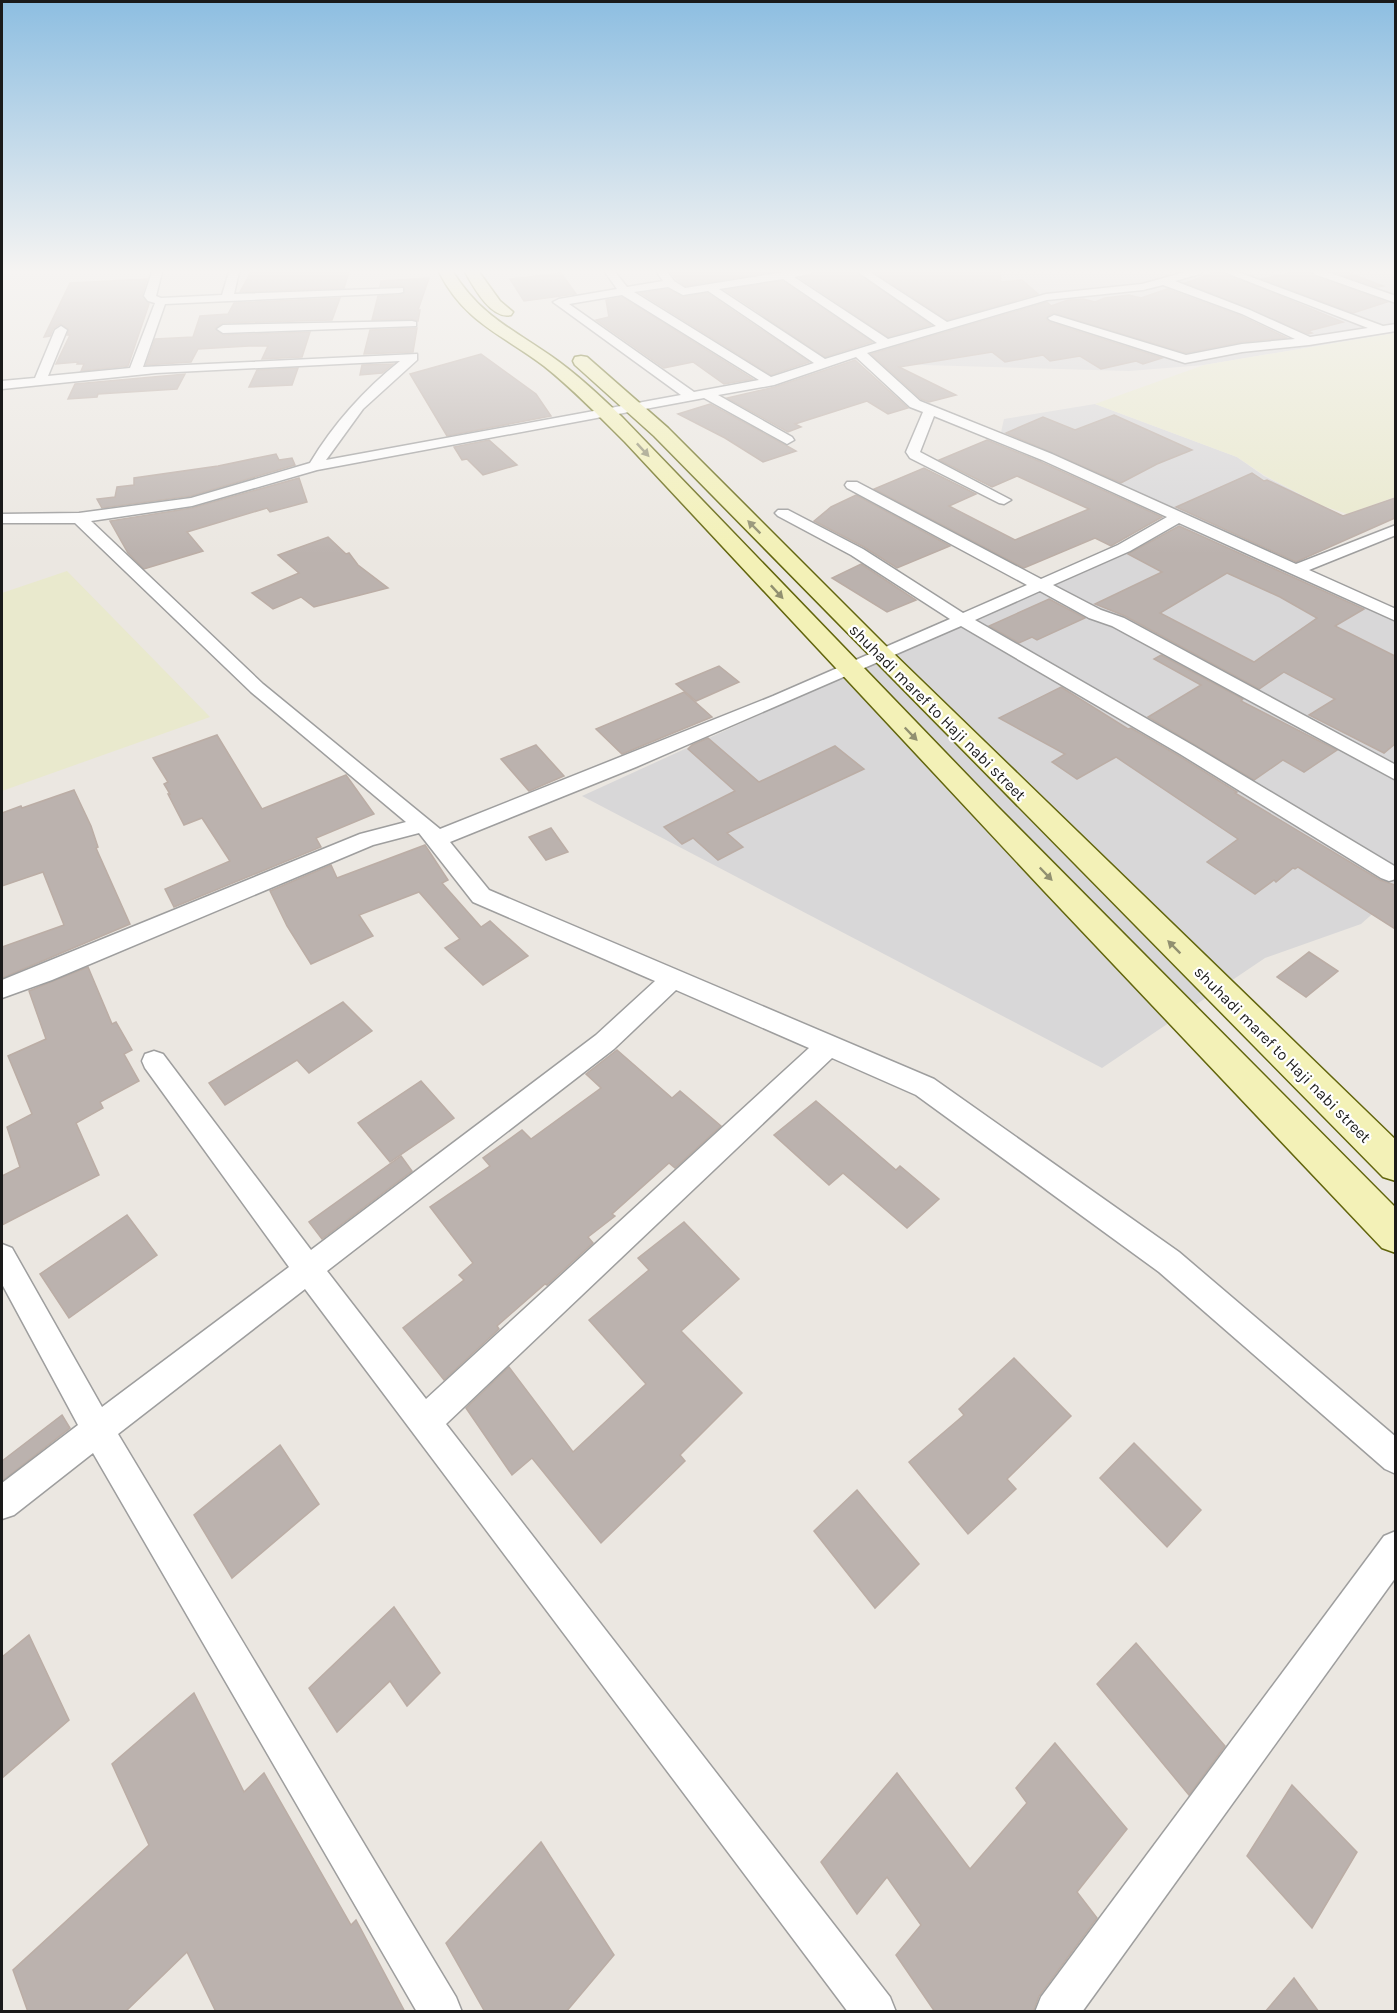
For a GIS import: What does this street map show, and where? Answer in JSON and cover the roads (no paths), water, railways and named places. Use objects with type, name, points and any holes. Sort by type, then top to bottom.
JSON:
[{"type":"main road","points":[[553,366],[632,438],[849,669],[1395,1235]]},
{"type":"main road","name":"shuhadi maref to Haji nabi street","points":[[588,366],[634,408],[1395,1165]]},
{"type":"street","points":[[40,381],[46,366]]},
{"type":"street","points":[[135,371],[137,366]]},
{"type":"street","points":[[2,385],[135,371],[235,366]]},
{"type":"street","points":[[315,466],[331,437],[375,387],[401,366]]},
{"type":"street","points":[[649,366],[693,397]]},
{"type":"street","points":[[744,366],[770,382]]},
{"type":"street","points":[[2,519],[80,518],[192,502],[315,466],[708,395],[770,382],[818,366]]},
{"type":"street","points":[[873,366],[915,404],[1047,457],[1395,616]]},
{"type":"street","points":[[708,395],[787,440]]},
{"type":"street","points":[[930,410],[913,452],[915,455],[1004,500]]},
{"type":"street","points":[[852,484],[1095,614],[1118,622],[1395,774]]},
{"type":"street","points":[[783,513],[857,552],[963,620],[1186,750],[1389,873]]},
{"type":"street","points":[[2,989],[44,974],[367,839],[430,832],[629,763],[963,620],[1124,548],[1179,517]]},
{"type":"street","points":[[80,518],[257,688],[430,832],[481,896],[926,1087],[1169,1262],[1395,1458]]},
{"type":"street","points":[[1296,570],[1395,529]]},
{"type":"street","points":[[2,1503],[604,1042],[673,978]]},
{"type":"street","points":[[425,1422],[829,1046]]},
{"type":"street","points":[[154,1061],[307,1268],[874,2012]]},
{"type":"street","points":[[2,1257],[97,1428],[441,2012]]},
{"type":"street","points":[[1056,2012],[1395,1548]]}]
